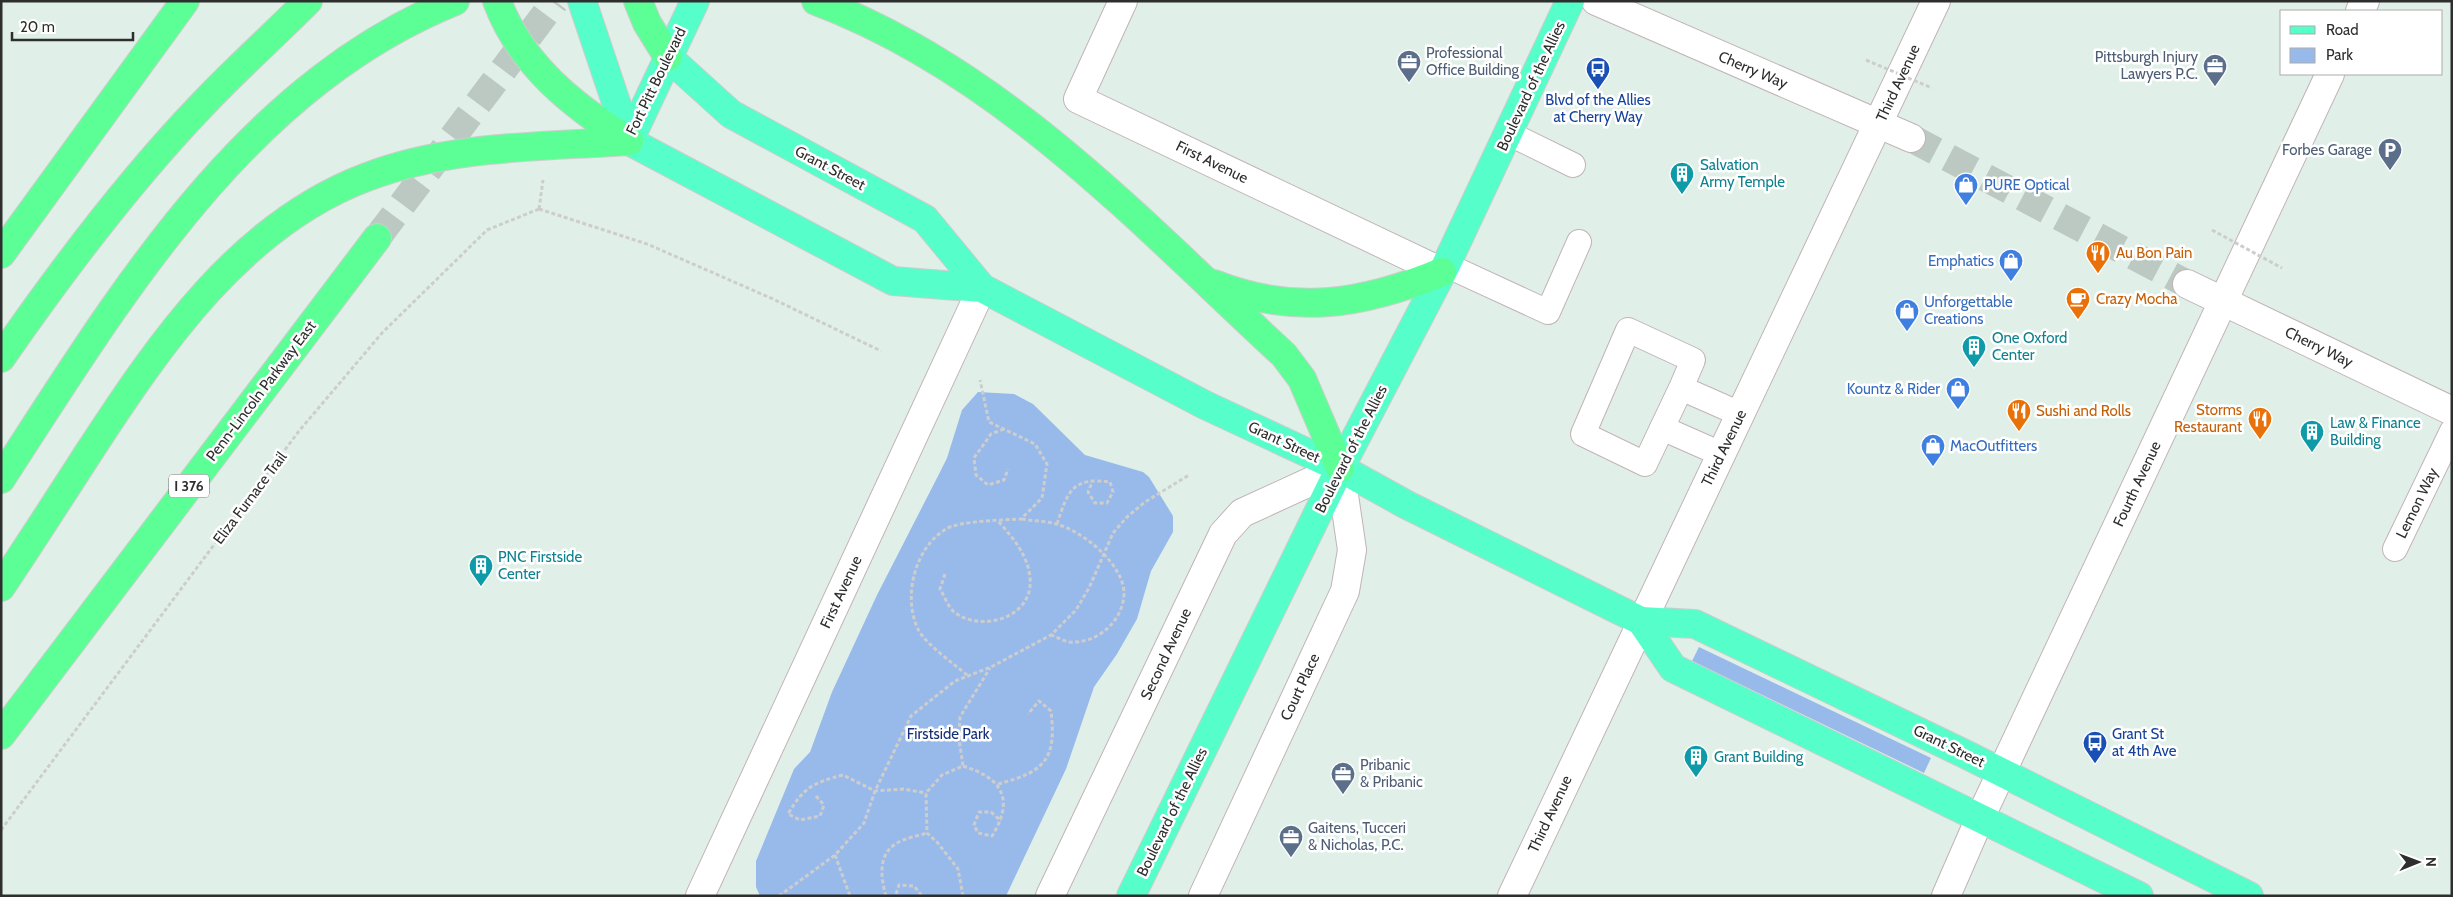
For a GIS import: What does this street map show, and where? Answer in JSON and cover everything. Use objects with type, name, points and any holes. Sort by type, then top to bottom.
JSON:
[{"type":"highway","points":[[1,254],[185,1]]},
{"type":"highway","points":[[1,358],[29,318],[145,168],[202,105],[308,1]]},
{"type":"highway","points":[[6,471],[78,361],[148,262],[187,210],[228,162],[311,87],[354,56],[400,27],[455,1]]},
{"type":"highway","points":[[497,1],[518,42],[537,69],[571,101],[629,141]]},
{"type":"highway","points":[[638,1],[647,23],[668,57]]},
{"type":"highway","points":[[816,1],[870,23],[952,69],[1055,146],[1115,198],[1284,355],[1302,379],[1340,468]]},
{"type":"highway","points":[[1,587],[120,404],[165,341],[221,278],[282,224],[325,197],[366,177],[415,162],[489,150],[629,141]]},
{"type":"highway","name":"Penn-Lincoln Parkway East","points":[[1,735],[377,238]]},
{"type":"highway","points":[[1203,280],[1244,296],[1266,300],[1331,303],[1380,295],[1444,269]]},
{"type":"main road","name":"Fort Pitt Boulevard","points":[[582,1],[629,141]]},
{"type":"main road","name":"Fort Pitt Boulevard","points":[[629,141],[694,1]]},
{"type":"main road","name":"Boulevard of the Allies","points":[[1131,896],[1340,468],[1444,269],[1570,1]]},
{"type":"main road","name":"Grant Street","points":[[668,57],[731,114],[925,219],[982,288],[1205,405],[1340,468],[1408,505],[1641,621],[1695,624],[2002,772],[2249,896]]},
{"type":"main road","name":"Grant Street","points":[[629,141],[893,281],[982,288]]},
{"type":"main road","points":[[1641,621],[1672,668],[2139,896]]},
{"type":"street","name":"First Avenue","points":[[1123,1],[1078,98],[1444,269]]},
{"type":"street","name":"Cherry Way","points":[[1596,1],[1639,22],[1911,138]]},
{"type":"street","name":"Third Avenue","points":[[1512,896],[1936,1]]},
{"type":"street","name":"Fourth Avenue","points":[[1946,896],[1980,818],[2330,75]]},
{"type":"street","name":"Cherry Way","points":[[2187,284],[2452,411]]},
{"type":"street","name":"First Avenue","points":[[700,896],[982,288]]},
{"type":"street","name":"Second Avenue","points":[[1050,896],[1223,534],[1242,513],[1340,468]]},
{"type":"street","name":"Court Place","points":[[1203,896],[1345,591],[1352,550],[1340,468]]},
{"type":"lane","points":[[1508,133],[1573,164]]},
{"type":"lane","points":[[1444,269],[1548,312],[1580,242]]},
{"type":"lane","points":[[1628,330],[1693,360],[1681,388],[1645,464],[1584,434],[1628,330]]},
{"type":"lane","points":[[1681,388],[1740,414]]},
{"type":"lane","points":[[1662,428],[1721,454]]},
{"type":"lane","name":"Lemon Way","points":[[2395,549],[2452,431]]},
{"type":"path","points":[[1866,60],[1932,88]]},
{"type":"path","name":"Eliza Furnace Trail","points":[[1,830],[299,432],[382,333],[487,230],[540,209],[647,244],[773,298],[881,351]]},
{"type":"path","points":[[2212,230],[2282,268]]},
{"type":"path","points":[[978,372],[989,422],[1035,444],[1048,464],[1042,498],[1022,519]]},
{"type":"path","points":[[1004,429],[991,434],[974,458],[976,475],[988,485],[1004,480],[1008,468]]},
{"type":"path","points":[[779,896],[835,855],[864,823],[875,791],[911,716],[955,681],[991,667],[1051,635],[1076,610],[1089,588],[1113,533],[1127,517],[1145,502],[1189,475]]},
{"type":"path","points":[[1057,524],[1066,496],[1077,484],[1093,480],[1110,482],[1113,492],[1107,503],[1095,503],[1088,492],[1093,480]]},
{"type":"path","points":[[968,676],[920,632],[912,605],[915,570],[926,546],[947,528],[1022,519],[1057,524],[1080,535],[1104,553],[1120,577],[1124,595],[1118,617],[1106,631],[1085,641],[1067,642],[1051,635]]},
{"type":"path","points":[[945,574],[940,589],[953,611],[974,622],[998,621],[1014,614],[1027,596],[1031,579],[1026,559],[1012,536],[998,521]]},
{"type":"path","points":[[963,766],[959,739],[960,717],[991,667]]},
{"type":"path","points":[[998,784],[1021,778],[1040,767],[1052,748],[1051,711],[1039,701],[1028,714]]},
{"type":"path","points":[[926,833],[926,793],[942,775],[963,766],[983,772],[998,784],[1004,803],[1001,821],[992,836],[978,833],[974,824],[979,812],[991,812],[1001,821]]},
{"type":"path","points":[[816,796],[824,805],[820,816],[800,820],[788,814],[800,793],[821,781],[843,775],[875,791],[904,789],[926,793]]},
{"type":"path","points":[[886,896],[880,874],[886,855],[896,843],[926,833]]},
{"type":"path","points":[[926,833],[938,842],[958,869],[963,896]]},
{"type":"path","points":[[835,855],[850,896]]},
{"type":"path","points":[[896,894],[899,884],[914,886],[922,896]]},
{"type":"green space","name":"Firstside Park","points":[[978,392],[1014,394],[1033,404],[1085,455],[1143,472],[1149,477],[1173,516],[1173,532],[1151,571],[1137,619],[1117,654],[1094,687],[1066,769],[1006,896],[760,896],[756,887],[756,861],[794,769],[810,752],[832,692],[877,595],[947,458],[962,410]]},
{"type":"green space","points":[[1699,647],[1931,758],[1924,773],[1692,661]]},
{"type":"tunnel","points":[[377,238],[555,1]]},
{"type":"tunnel","points":[[1911,138],[2187,284]]},
{"type":"place","name":"Professional Office Building","points":[[1409,83]]},
{"type":"place","name":"Pittsburgh Injury Lawyers P.C.","points":[[2215,87]]},
{"type":"place","name":"Blvd of the Allies at Cherry Way","points":[[1598,90]]},
{"type":"place","name":"Forbes Garage","points":[[2390,171]]},
{"type":"place","name":"Salvation Army Temple","points":[[1682,195]]},
{"type":"place","name":"PURE Optical","points":[[1966,206]]},
{"type":"place","name":"Au Bon Pain","points":[[2098,274]]},
{"type":"place","name":"Emphatics","points":[[2011,282]]},
{"type":"place","name":"Crazy Mocha","points":[[2078,320]]},
{"type":"place","name":"Unforgettable Creations","points":[[1907,332]]},
{"type":"place","name":"One Oxford Center","points":[[1974,368]]},
{"type":"place","name":"Kountz & Rider","points":[[1958,410]]},
{"type":"place","name":"Sushi and Rolls","points":[[2019,432]]},
{"type":"place","name":"Storms Restaurant","points":[[2260,440]]},
{"type":"place","name":"Law & Finance Building","points":[[2312,453]]},
{"type":"place","name":"MacOutfitters","points":[[1933,467]]},
{"type":"place","name":"PNC Firstside Center","points":[[481,587]]},
{"type":"place","name":"Grant St at 4th Ave","points":[[2095,764]]},
{"type":"place","name":"Grant Building","points":[[1696,778]]},
{"type":"place","name":"Pribanic & Pribanic","points":[[1343,795]]},
{"type":"place","name":"Gaitens, Tucceri & Nicholas, P.C.","points":[[1291,858]]}]
